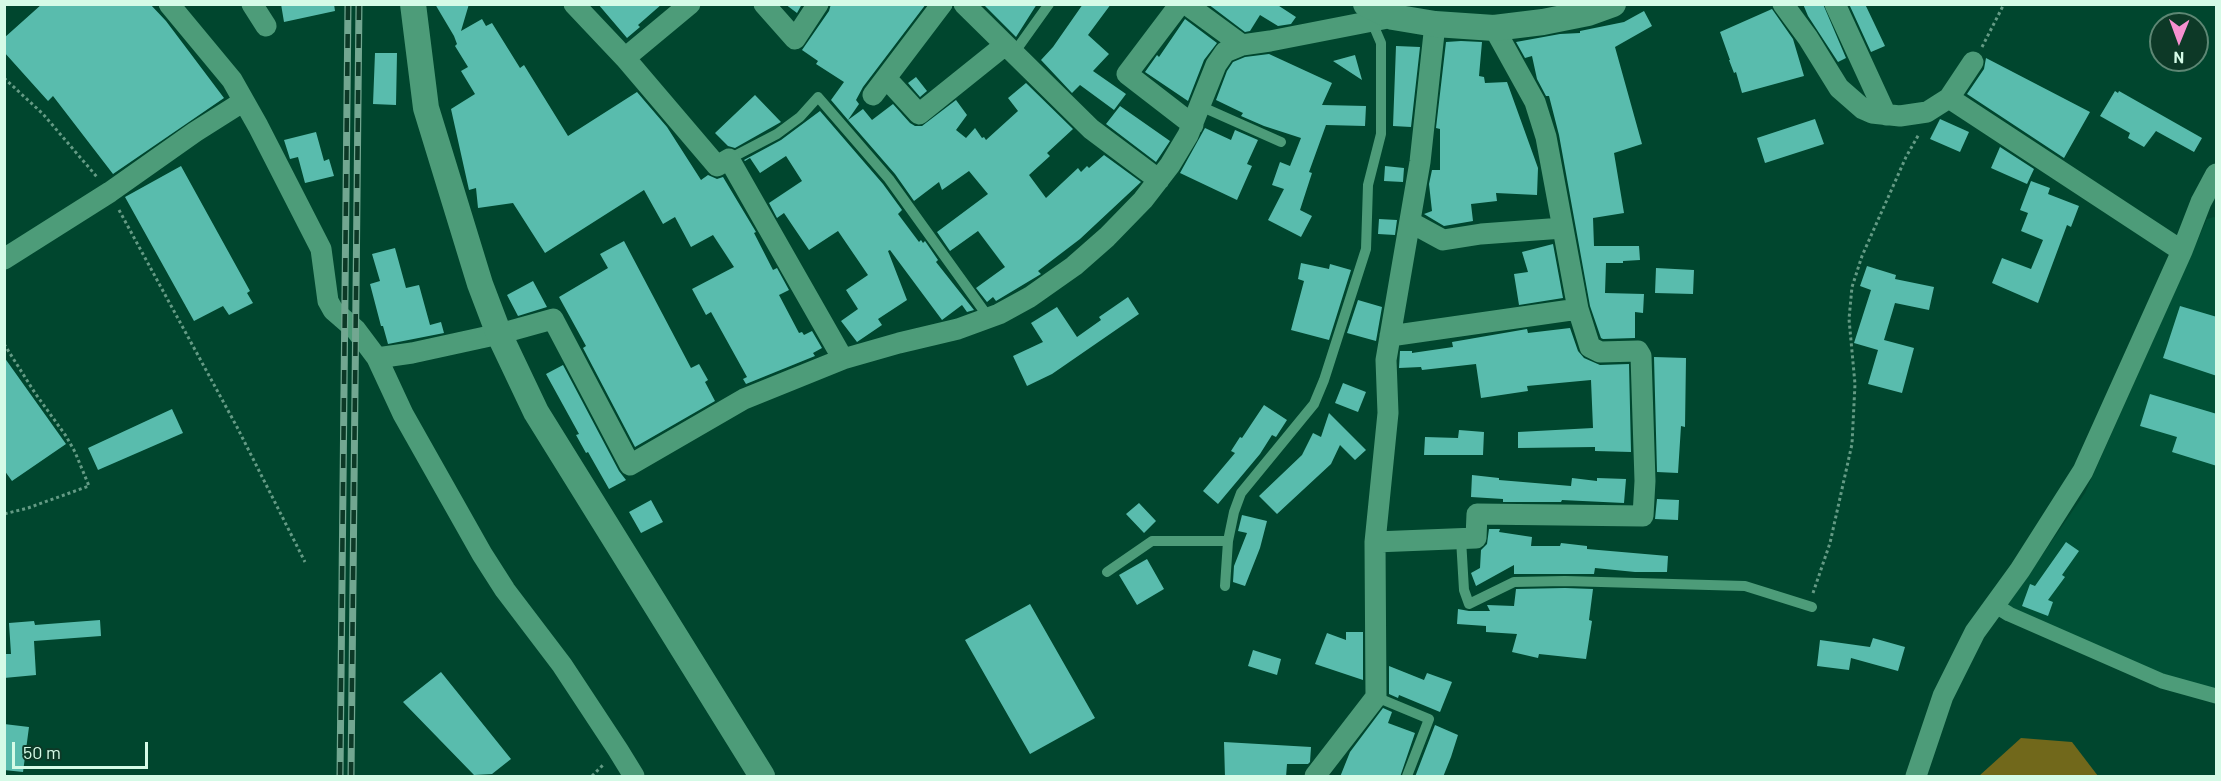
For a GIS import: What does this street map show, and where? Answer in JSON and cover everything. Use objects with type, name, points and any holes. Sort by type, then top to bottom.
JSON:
[{"type":"street","points":[[169,4],[232,80],[244,101],[321,249],[328,301],[333,310],[357,330],[377,358],[403,414],[482,554],[505,590],[562,665],[634,777]]},
{"type":"street","points":[[252,4],[266,26]]},
{"type":"street","points":[[413,4],[426,108],[480,284],[499,334],[536,412],[762,777]]},
{"type":"street","points":[[574,4],[625,58],[717,166],[729,159],[843,359]]},
{"type":"street","points":[[625,58],[690,4]]},
{"type":"street","points":[[764,4],[795,39],[818,4]]},
{"type":"street","points":[[873,95],[942,4]]},
{"type":"street","points":[[964,4],[1091,129],[1159,180]]},
{"type":"street","points":[[1180,4],[1127,74],[1197,116]]},
{"type":"street","points":[[1186,4],[1242,45]]},
{"type":"street","points":[[377,358],[412,353],[499,334],[553,319],[630,465],[744,399],[843,359],[958,329],[989,318],[1030,297],[1074,266],[1107,237],[1143,200],[1170,165],[1197,116],[1216,64],[1226,52],[1242,45],[1377,15],[1435,24],[1494,28],[1543,22],[1586,9],[1613,4]]},
{"type":"street","points":[[1783,4],[1808,38],[1839,88],[1863,109],[1900,116],[1927,112],[1949,98],[1973,62]]},
{"type":"street","points":[[1835,4],[1886,115]]},
{"type":"street","points":[[1315,777],[1376,697],[1375,542],[1388,413],[1386,360],[1420,162],[1435,24]]},
{"type":"street","points":[[1375,542],[1476,538],[1478,514],[1643,516],[1645,481],[1641,356],[1638,351],[1599,352],[1590,347],[1578,309],[1546,137],[1535,102],[1494,28]]},
{"type":"street","points":[[886,78],[919,114],[1009,49]]},
{"type":"street","points":[[1949,98],[2182,251]]},
{"type":"street","points":[[4,259],[110,192],[195,132],[244,101]]},
{"type":"street","points":[[1916,777],[1943,696],[1975,632],[1996,606],[2066,501],[2083,471],[2182,251],[2209,207],[2217,174]]},
{"type":"street","points":[[1410,222],[1443,240],[1481,234],[1563,228]]},
{"type":"street","points":[[1390,336],[1578,309]]},
{"type":"street","points":[[1996,606],[2009,614],[2162,681],[2217,696]]},
{"type":"lane","points":[[1009,49],[1050,4]]},
{"type":"lane","points":[[1225,586],[1228,541],[1241,493],[1314,404],[1324,380],[1366,249],[1368,185],[1381,134],[1381,43],[1377,15]]},
{"type":"lane","points":[[729,159],[777,134],[800,117],[818,97],[889,179],[989,318]]},
{"type":"lane","points":[[1197,116],[1281,142]]},
{"type":"lane","points":[[1461,539],[1464,590],[1469,604],[1514,582],[1565,581],[1745,586],[1812,607]]},
{"type":"lane","points":[[1107,572],[1152,541],[1228,541]]},
{"type":"lane","points":[[1376,697],[1429,719],[1407,777]]},
{"type":"path","points":[[1973,62],[2004,4]]},
{"type":"path","points":[[4,78],[43,114],[110,192],[237,427],[305,562]]},
{"type":"path","points":[[1812,607],[1813,592],[1830,543],[1852,444],[1855,404],[1849,319],[1852,287],[1862,256],[1906,157],[1923,127],[1927,112]]},
{"type":"path","points":[[4,344],[66,436],[88,486],[4,514]]},
{"type":"shaded area","points":[[2216,218],[2216,691],[2175,680],[2007,606],[2085,493],[2207,219]]},
{"type":"shaded area","points":[[2021,738],[2072,742],[2098,776],[1979,776]]},
{"type":"building","points":[[42,4],[150,4],[166,21],[224,98],[113,174],[53,96],[48,101],[4,52],[4,38]]},
{"type":"building","points":[[281,4],[334,4],[335,11],[284,22]]},
{"type":"building","points":[[435,4],[469,4],[461,31],[482,19],[486,26],[492,23],[520,68],[524,65],[568,136],[637,92],[667,127],[701,180],[708,175],[717,179],[723,177],[756,232],[754,233],[773,270],[777,268],[789,290],[779,295],[799,333],[802,332],[804,335],[812,331],[822,348],[813,353],[815,356],[746,384],[743,379],[747,377],[711,312],[706,315],[692,289],[734,267],[713,235],[691,247],[675,217],[663,224],[644,190],[545,253],[513,203],[478,208],[476,188],[469,190],[451,109],[475,94],[461,71],[468,67],[455,46],[457,44],[454,36]]},
{"type":"building","points":[[598,4],[662,4],[627,38]]},
{"type":"building","points":[[785,4],[802,4],[797,13]]},
{"type":"building","points":[[831,4],[926,4],[863,87],[856,100],[859,104],[848,120],[831,100],[844,82],[816,64],[818,61],[802,50],[829,11]]},
{"type":"building","points":[[983,4],[1037,4],[1016,37]]},
{"type":"building","points":[[1083,4],[1111,4],[1088,35],[1109,54],[1093,71],[1126,94],[1114,110],[1080,85],[1072,93],[1041,60],[1053,47]]},
{"type":"building","points":[[1208,4],[1276,4],[1296,17],[1291,24],[1278,26],[1260,15],[1250,31],[1245,32]]},
{"type":"building","points":[[1803,4],[1823,4],[1846,58],[1838,62],[1808,16]]},
{"type":"building","points":[[1849,4],[1865,4],[1885,46],[1871,52]]},
{"type":"building","points":[[1772,9],[1793,39],[1804,76],[1742,93],[1720,32]]},
{"type":"building","points":[[1644,11],[1652,26],[1615,47],[1642,144],[1614,153],[1624,213],[1593,218],[1594,246],[1639,246],[1640,260],[1606,263],[1605,293],[1644,294],[1643,313],[1635,312],[1635,338],[1603,339],[1590,306],[1559,135],[1549,96],[1546,96],[1537,79],[1532,56],[1525,58],[1516,42],[1580,33],[1580,31],[1624,22]]},
{"type":"building","points":[[1185,19],[1217,43],[1204,60],[1188,101],[1145,72],[1157,55],[1159,57]]},
{"type":"building","points":[[1446,42],[1482,42],[1479,76],[1484,77],[1485,83],[1507,82],[1538,168],[1537,195],[1496,193],[1497,201],[1471,204],[1473,221],[1444,226],[1424,214],[1432,211],[1429,184],[1432,170],[1440,170],[1440,129],[1436,128]]},
{"type":"building","points":[[1396,46],[1420,47],[1411,127],[1393,126]]},
{"type":"building","points":[[375,53],[397,53],[396,105],[373,104]]},
{"type":"building","points":[[1269,54],[1332,83],[1322,105],[1366,106],[1365,126],[1326,125],[1309,172],[1312,173],[1300,210],[1312,216],[1301,237],[1268,220],[1284,189],[1272,185],[1280,162],[1290,166],[1301,138],[1241,116],[1243,113],[1216,100],[1227,71],[1233,62],[1245,57]]},
{"type":"building","points":[[1355,55],[1362,80],[1333,61]]},
{"type":"building","points":[[1986,58],[2090,112],[2064,158],[1967,94],[1984,69]]},
{"type":"building","points":[[916,77],[927,91],[920,97],[908,83]]},
{"type":"building","points":[[1026,83],[1073,129],[1047,153],[1050,156],[1029,175],[1046,198],[1078,168],[1081,172],[1087,166],[1089,168],[1104,155],[1141,182],[1080,239],[1038,271],[1041,274],[996,301],[993,297],[987,302],[976,288],[1005,267],[978,231],[950,251],[937,232],[988,194],[969,171],[942,190],[939,182],[914,201],[895,174],[848,120],[863,109],[872,120],[893,104],[910,123],[922,126],[956,100],[967,115],[956,130],[966,138],[975,128],[986,140],[1018,111],[1008,98]]},
{"type":"building","points":[[2115,91],[2118,93],[2119,91],[2202,138],[2194,152],[2156,131],[2144,147],[2128,138],[2130,133],[2100,116]]},
{"type":"building","points":[[755,95],[781,122],[735,148],[728,146],[715,133]]},
{"type":"building","points":[[1120,106],[1170,141],[1156,162],[1106,124]]},
{"type":"building","points":[[820,111],[883,184],[902,210],[898,214],[919,242],[925,241],[938,260],[936,262],[974,310],[967,312],[962,305],[942,320],[890,250],[888,251],[907,300],[878,319],[882,325],[857,342],[841,321],[858,309],[846,290],[868,275],[838,231],[809,250],[784,213],[777,218],[769,203],[802,181],[786,156],[760,173],[750,158],[744,160],[781,140]]},
{"type":"building","points":[[1815,119],[1824,144],[1765,163],[1757,138]]},
{"type":"building","points":[[1940,119],[1969,132],[1960,152],[1930,139]]},
{"type":"building","points":[[1205,128],[1231,140],[1235,130],[1258,140],[1247,164],[1252,166],[1237,200],[1180,173]]},
{"type":"building","points":[[316,132],[324,161],[329,159],[334,176],[305,183],[298,157],[290,159],[284,140]]},
{"type":"building","points":[[2000,147],[2034,169],[2027,184],[1991,168]]},
{"type":"building","points":[[181,166],[250,291],[247,293],[253,303],[229,315],[223,306],[194,321],[125,197]]},
{"type":"building","points":[[1385,166],[1404,168],[1403,182],[1384,181]]},
{"type":"building","points":[[2031,181],[2050,188],[2048,194],[2079,206],[2071,227],[2067,225],[2038,303],[1992,283],[2002,258],[2031,269],[2043,240],[2021,231],[2028,213],[2020,210]]},
{"type":"building","points":[[1379,219],[1397,220],[1395,235],[1378,234]]},
{"type":"building","points":[[624,241],[691,368],[699,364],[708,380],[705,382],[715,401],[635,447],[583,348],[586,346],[559,297],[608,268],[600,254]]},
{"type":"building","points":[[1553,244],[1563,298],[1519,305],[1514,274],[1528,272],[1522,252]]},
{"type":"building","points":[[395,248],[406,288],[419,285],[430,325],[441,322],[444,333],[388,344],[370,284],[380,281],[372,254]]},
{"type":"building","points":[[1301,263],[1329,269],[1330,264],[1351,270],[1329,340],[1291,330],[1304,281],[1298,279]]},
{"type":"building","points":[[1867,266],[1896,275],[1895,279],[1934,287],[1929,310],[1895,303],[1884,340],[1914,348],[1902,393],[1868,384],[1878,350],[1854,343],[1871,290],[1860,286]]},
{"type":"building","points":[[1656,268],[1694,270],[1693,294],[1655,293]]},
{"type":"building","points":[[533,281],[547,307],[518,316],[507,295]]},
{"type":"building","points":[[1128,297],[1139,314],[1052,374],[1027,386],[1013,356],[1043,342],[1031,323],[1057,307],[1077,337],[1101,320],[1099,317]]},
{"type":"building","points":[[1358,300],[1382,307],[1376,341],[1347,333]]},
{"type":"building","points":[[2180,306],[2217,317],[2217,376],[2163,358]]},
{"type":"building","points":[[1570,328],[1578,351],[1584,358],[1600,365],[1629,364],[1631,452],[1595,451],[1595,447],[1518,448],[1518,432],[1593,428],[1591,380],[1527,386],[1528,391],[1481,398],[1476,364],[1422,370],[1421,367],[1399,368],[1400,351],[1412,351],[1412,353],[1453,347],[1452,342],[1527,329],[1528,333]]},
{"type":"building","points":[[4,357],[66,444],[12,481],[4,470]]},
{"type":"building","points":[[1654,357],[1686,358],[1685,427],[1681,426],[1678,473],[1657,472]]},
{"type":"building","points":[[563,365],[619,471],[626,480],[609,489],[576,435],[579,434],[546,374]]},
{"type":"building","points":[[1343,383],[1366,392],[1358,412],[1335,403]]},
{"type":"building","points":[[2150,394],[2217,414],[2217,466],[2172,452],[2177,437],[2140,426]]},
{"type":"building","points":[[1264,405],[1287,420],[1276,437],[1272,435],[1260,454],[1218,504],[1203,491],[1235,453],[1231,451]]},
{"type":"building","points":[[172,409],[183,433],[98,470],[88,448]]},
{"type":"building","points":[[1329,413],[1366,450],[1355,460],[1340,445],[1331,464],[1277,514],[1259,496],[1302,455],[1313,433],[1321,437]]},
{"type":"building","points":[[1459,430],[1484,432],[1483,455],[1424,455],[1425,437],[1458,438]]},
{"type":"building","points":[[1472,475],[1499,478],[1499,480],[1571,486],[1572,478],[1597,481],[1597,478],[1626,479],[1624,503],[1562,500],[1561,502],[1503,502],[1503,499],[1471,497]]},
{"type":"building","points":[[1657,499],[1679,500],[1678,520],[1655,519]]},
{"type":"building","points":[[651,500],[663,522],[641,533],[629,512]]},
{"type":"building","points":[[1139,503],[1156,521],[1144,533],[1126,514]]},
{"type":"building","points":[[1242,515],[1267,521],[1260,548],[1245,586],[1233,582],[1234,566],[1247,533],[1238,531]]},
{"type":"building","points":[[1489,529],[1500,529],[1499,532],[1532,537],[1531,546],[1560,546],[1561,543],[1587,546],[1587,549],[1668,556],[1667,572],[1595,568],[1594,574],[1514,574],[1514,565],[1476,586],[1471,573],[1480,568],[1481,550],[1487,544]]},
{"type":"building","points":[[2066,542],[2079,551],[2062,575],[2065,577],[2048,600],[2053,602],[2048,616],[2022,606],[2030,584],[2035,586]]},
{"type":"building","points":[[1147,559],[1164,589],[1137,605],[1119,575]]},
{"type":"building","points":[[1516,589],[1593,589],[1589,620],[1592,621],[1586,659],[1539,654],[1538,658],[1512,652],[1517,634],[1486,632],[1486,626],[1457,624],[1458,609],[1490,611],[1487,605],[1514,606]]},
{"type":"building","points":[[1030,604],[1095,718],[1030,754],[965,640]]},
{"type":"building","points":[[100,620],[101,636],[34,641],[36,675],[4,678],[4,654],[11,654],[9,623],[34,621],[35,625]]},
{"type":"building","points":[[1346,632],[1363,632],[1363,680],[1315,664],[1327,633],[1346,640]]},
{"type":"building","points":[[1873,638],[1905,647],[1898,671],[1851,658],[1849,670],[1817,666],[1820,640],[1870,647]]},
{"type":"building","points":[[1253,650],[1281,659],[1277,675],[1248,666]]},
{"type":"building","points":[[1389,666],[1424,680],[1427,673],[1452,682],[1440,712],[1399,695],[1398,698],[1389,694]]},
{"type":"building","points":[[441,672],[511,759],[492,774],[474,775],[403,702]]},
{"type":"building","points":[[1383,708],[1392,712],[1388,723],[1415,733],[1400,777],[1340,777],[1350,752]]},
{"type":"building","points":[[4,724],[29,727],[23,772],[4,770]]},
{"type":"building","points":[[1435,725],[1458,735],[1451,757],[1443,777],[1415,777]]},
{"type":"building","points":[[1224,742],[1311,747],[1310,762],[1308,764],[1287,764],[1286,777],[1225,777]]},
{"type":"railway","points":[[340,776],[348,4]]},
{"type":"railway","points":[[351,776],[359,4]]}]
